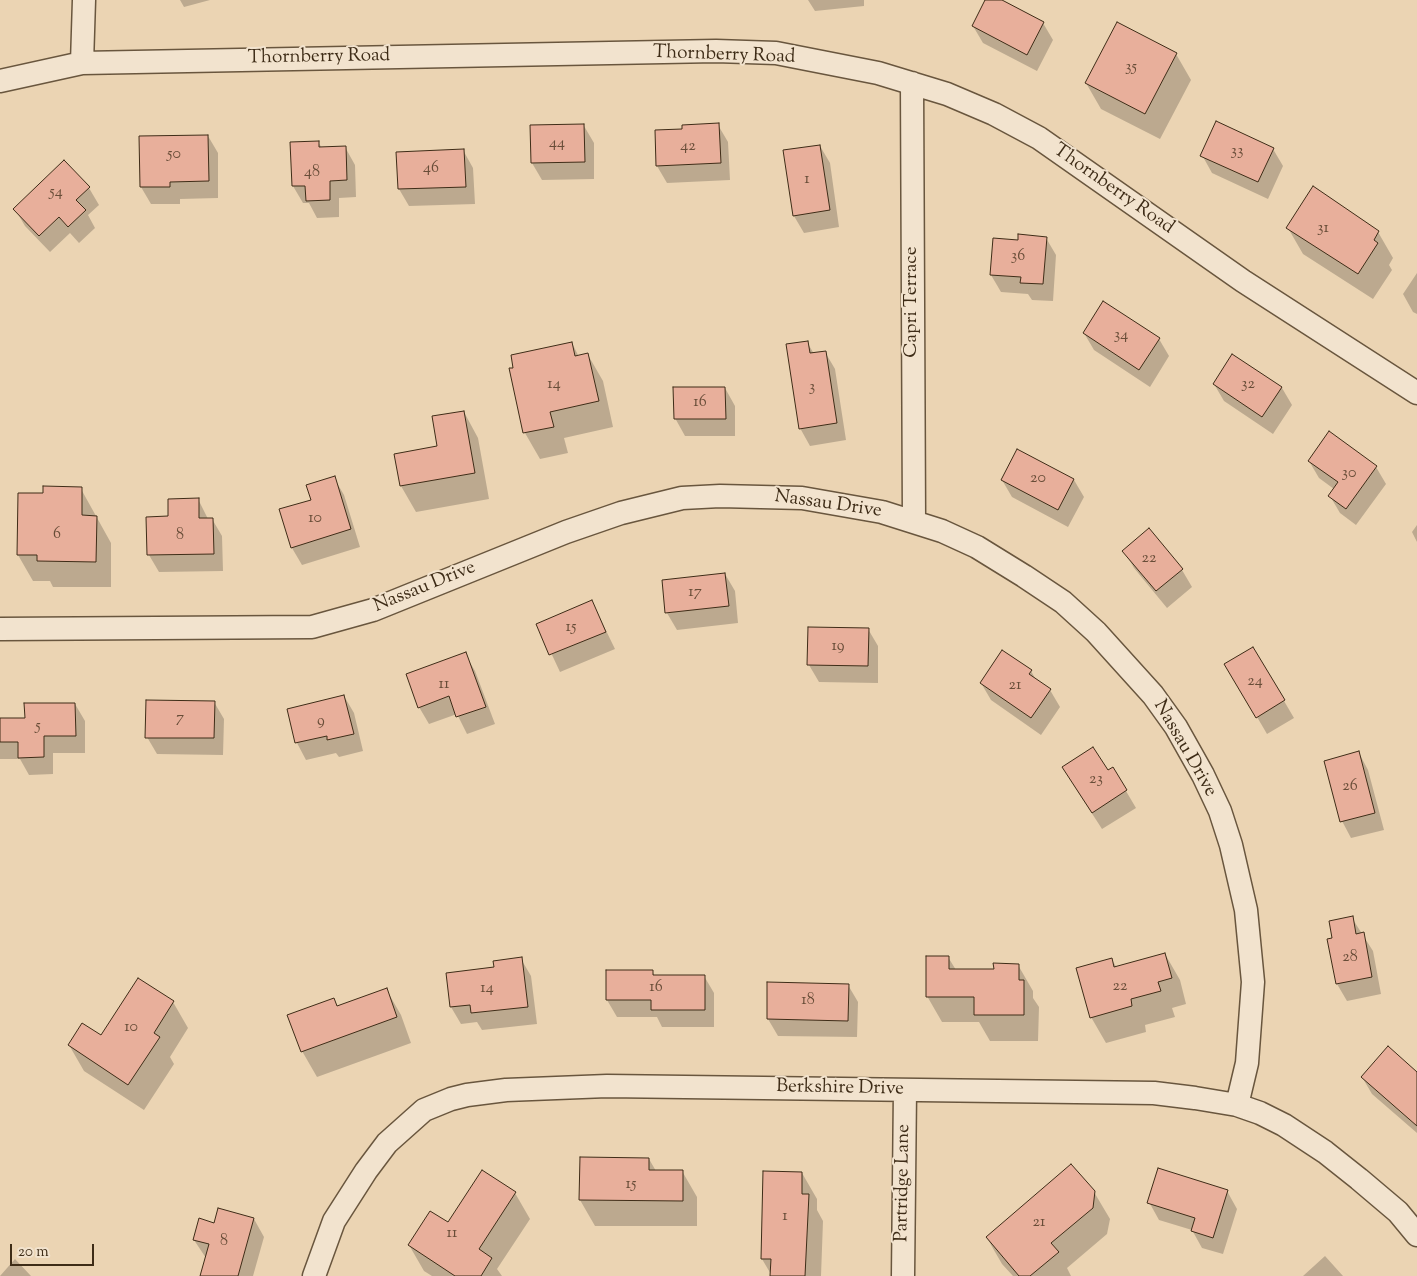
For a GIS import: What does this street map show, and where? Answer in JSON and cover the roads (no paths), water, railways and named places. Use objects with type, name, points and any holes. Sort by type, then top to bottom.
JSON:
[{"type":"street","points":[[82,63],[84,0]]},
{"type":"street","name":"Thornberry Road","points":[[0,81],[82,63],[716,51],[785,55],[878,73],[947,94],[994,114],[1039,138],[1244,281],[1417,393]]},
{"type":"street","name":"Capri Terrace","points":[[912,83],[914,520]]},
{"type":"street","name":"Nassau Drive","points":[[0,629],[312,627],[373,610],[566,532],[621,513],[682,498],[720,496],[802,498],[865,508],[914,520],[976,547],[1063,602],[1128,665],[1153,695],[1176,727],[1203,775],[1220,811],[1231,845],[1240,877],[1248,928],[1253,982],[1247,1063],[1236,1106]]},
{"type":"street","name":"Berkshire Drive","points":[[314,1276],[334,1221],[387,1143],[424,1110],[451,1099],[506,1090],[607,1086],[1154,1093],[1236,1106],[1260,1113],[1284,1125],[1325,1152],[1398,1212],[1417,1235]]},
{"type":"street","name":"Partridge Lane","points":[[903,1276],[905,1090]]}]
